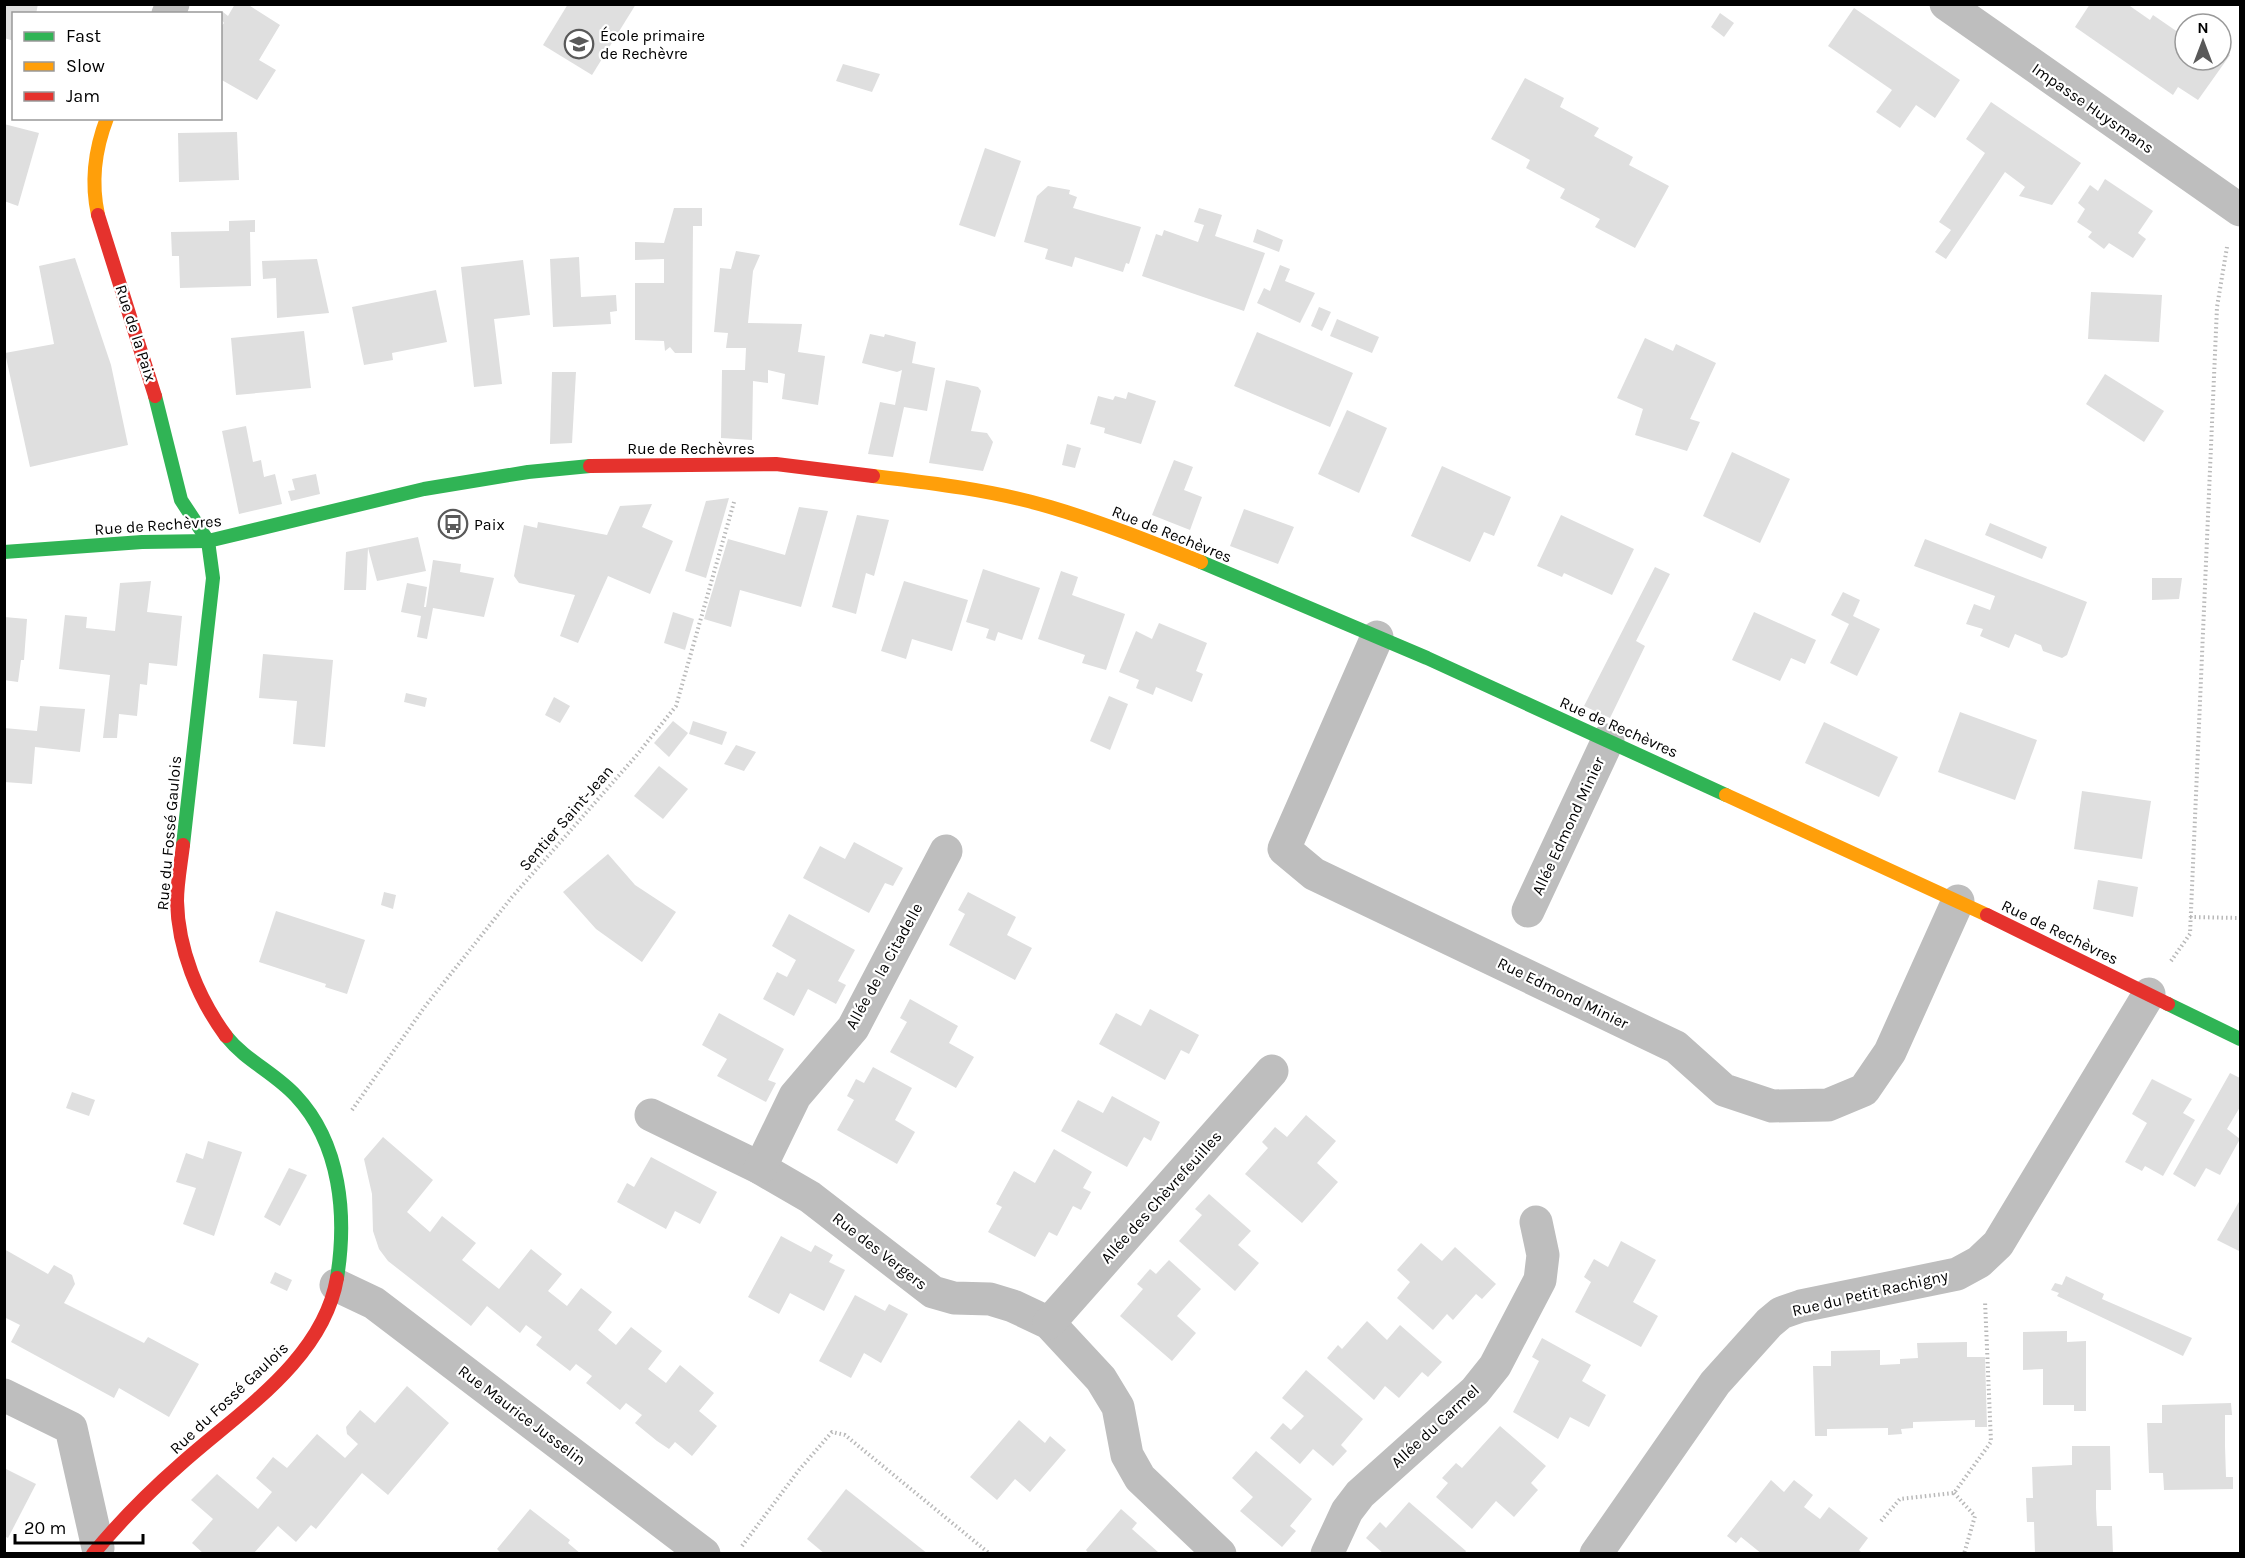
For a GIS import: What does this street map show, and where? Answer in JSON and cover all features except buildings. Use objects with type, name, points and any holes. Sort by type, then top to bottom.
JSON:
[{"type":"street","name":"Impasse Huysmans","points":[[1946,4],[2237,208]]},
{"type":"street","name":"Rue de la Paix","points":[[105,120],[99,138],[94,175],[98,213],[149,371],[181,500],[208,541]]},
{"type":"street","name":"Rue de Rechèvres","points":[[4,552],[142,542],[208,541],[351,505],[528,472],[597,465],[740,463],[811,468],[961,487],[1048,506],[1172,550],[1377,637],[1958,901],[2241,1039]]},
{"type":"street","name":"Rue du Fossé Gaulois","points":[[96,1551],[151,1492],[298,1358],[320,1324],[336,1285],[342,1197],[329,1150],[297,1097],[242,1054],[221,1029],[201,996],[180,937],[177,900],[213,578],[208,541]]},
{"type":"street","name":"Rue Edmond Minier","points":[[1377,637],[1284,849],[1314,874],[1676,1047],[1724,1090],[1772,1106],[1828,1105],[1864,1090],[1890,1052],[1958,901]]},
{"type":"street","name":"Allée Edmond Minier","points":[[1528,911],[1608,740]]},
{"type":"street","name":"Allée de la Citadelle","points":[[760,1168],[795,1096],[853,1028],[946,851]]},
{"type":"street","name":"Rue du Petit Rachigny","points":[[1596,1554],[1715,1383],[1769,1323],[1781,1313],[1801,1306],[1957,1274],[1979,1262],[1998,1244],[2149,994]]},
{"type":"street","name":"Allée des Chèvrefeuilles","points":[[1049,1323],[1272,1071]]},
{"type":"street","name":"Rue des Vergers","points":[[651,1115],[760,1168],[810,1197],[933,1292],[954,1298],[990,1299],[1049,1323],[1101,1379],[1118,1407],[1127,1455],[1140,1478],[1220,1554]]},
{"type":"street","name":"Allée du Carmel","points":[[1327,1554],[1347,1511],[1359,1494],[1475,1391],[1495,1366],[1540,1280],[1543,1255],[1536,1222]]},
{"type":"street","name":"Rue Maurice Jusselin","points":[[336,1285],[374,1303],[704,1554]]},
{"type":"street","points":[[4,1395],[71,1428],[96,1551]]},
{"type":"path","points":[[2149,994],[2190,933],[2217,307],[2237,208]]},
{"type":"path","name":"Sentier Saint-Jean","points":[[329,1150],[348,1115],[426,1005],[512,897],[636,756],[676,706],[733,507],[740,463]]},
{"type":"path","points":[[2190,916],[2241,918]]},
{"type":"path","points":[[1881,1521],[1900,1499],[1954,1493],[1990,1442],[1985,1303],[1979,1262]]},
{"type":"path","points":[[736,1554],[799,1470],[832,1432],[845,1435],[990,1554]]},
{"type":"path","points":[[1954,1493],[1975,1516],[1964,1554]]},
{"type":"traffic: fast","points":[[155,396],[181,500],[208,541],[213,578],[183,845]]},
{"type":"traffic: fast","points":[[4,552],[142,542],[208,541],[424,489],[528,472],[590,466]]},
{"type":"traffic: fast","points":[[1201,562],[1427,658],[1726,795]]},
{"type":"traffic: fast","points":[[2168,1004],[2240,1039]]},
{"type":"traffic: fast","points":[[226,1036],[242,1053],[279,1080],[296,1096],[311,1115],[323,1136],[337,1182],[340,1206],[341,1230],[337,1278]]},
{"type":"traffic: slow","points":[[98,215],[95,166],[106,120]]},
{"type":"traffic: slow","points":[[873,476],[962,488],[1028,501],[1107,526],[1201,562]]},
{"type":"traffic: slow","points":[[1726,795],[1987,915]]},
{"type":"traffic: jam","points":[[98,215],[155,396]]},
{"type":"traffic: jam","points":[[590,466],[776,464],[873,476]]},
{"type":"traffic: jam","points":[[183,845],[177,901],[181,937],[198,989],[226,1036]]},
{"type":"traffic: jam","points":[[1987,915],[2168,1004]]},
{"type":"traffic: jam","points":[[93,1554],[158,1484],[252,1404],[297,1359],[315,1334],[329,1307],[337,1278]]},
{"type":"place","name":"École primaire de Rechèvre","points":[[579,44]]},
{"type":"place","name":"Paix","points":[[453,524]]}]
